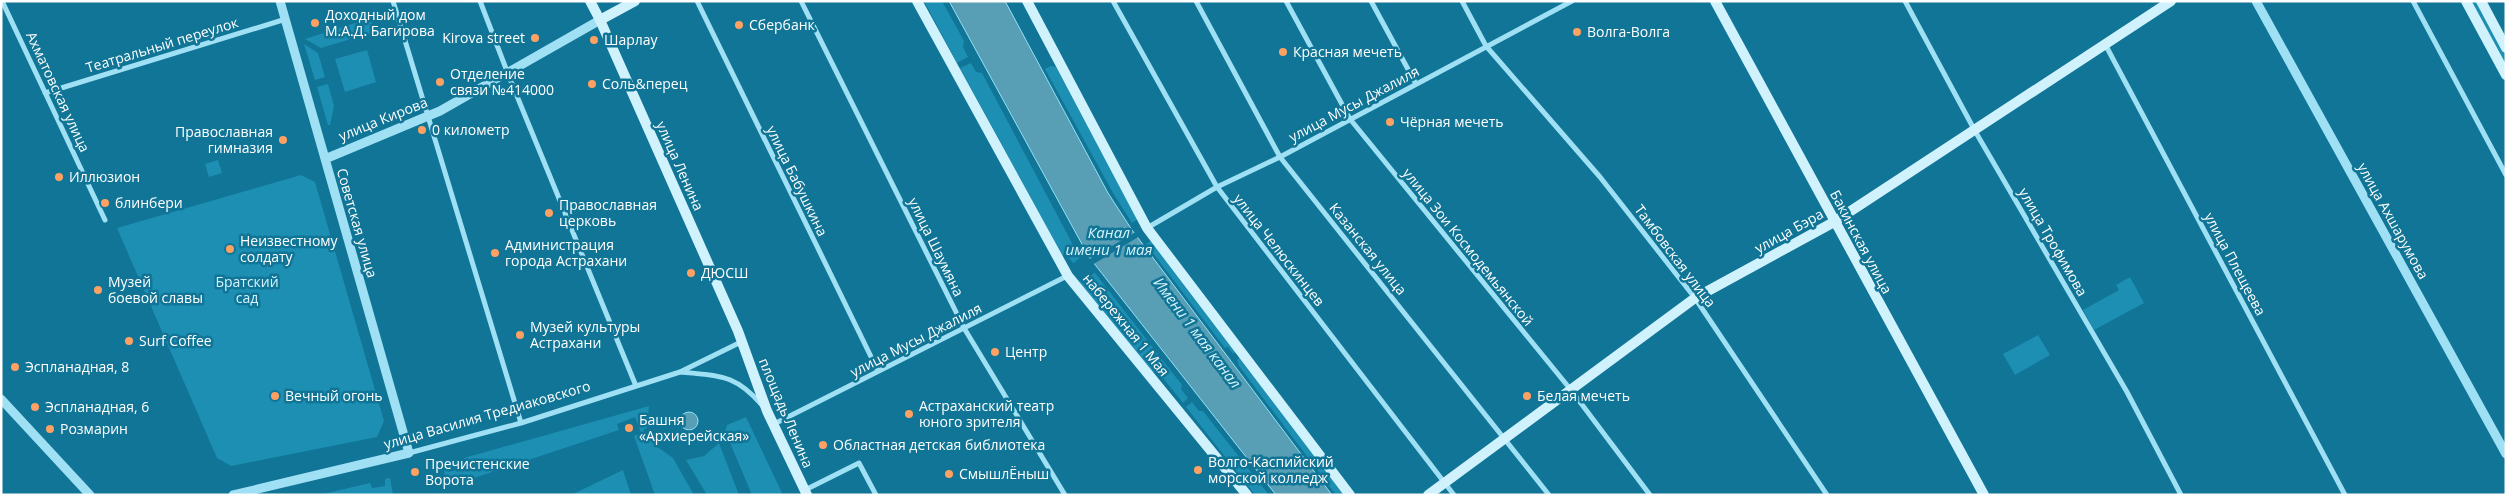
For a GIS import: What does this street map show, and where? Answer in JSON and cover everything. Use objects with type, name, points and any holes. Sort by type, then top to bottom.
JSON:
[{"type":"main road","name":"улица Ленина","points":[[590,1],[738,331],[741,342]]},
{"type":"main road","name":"улица Кирова","points":[[600,20],[635,1]]},
{"type":"main road","name":"набережная 1 Мая","points":[[917,1],[1068,276],[1247,495]]},
{"type":"main road","points":[[1027,1],[1147,228],[1350,495]]},
{"type":"main road","name":"Бакинская улица","points":[[1715,1],[1984,495]]},
{"type":"main road","name":"улица Бэра","points":[[1428,495],[1695,298],[1834,222],[2171,1]]},
{"type":"main road","points":[[2466,1],[2506,75]]},
{"type":"main road","points":[[2481,1],[2506,48]]},
{"type":"main road","name":"площадь Ленина","points":[[741,342],[767,411],[806,493]]},
{"type":"street","name":"Ахматовская улица","points":[[2,1],[105,220]]},
{"type":"street","name":"Советская улица","points":[[280,1],[409,453]]},
{"type":"street","points":[[394,1],[521,423]]},
{"type":"street","points":[[480,1],[507,73],[636,386]]},
{"type":"street","name":"улица Бабушкина","points":[[697,1],[878,371]]},
{"type":"street","name":"улица Шаумяна","points":[[802,1],[964,328],[1065,495]]},
{"type":"street","name":"улица Челюскинцев","points":[[1113,1],[1217,187],[1454,495]]},
{"type":"street","name":"Казанская улица","points":[[1196,1],[1280,157],[1549,495]]},
{"type":"street","name":"улица Зои Космодемьянской","points":[[1286,1],[1350,119],[1571,390],[1650,495]]},
{"type":"street","points":[[1371,1],[1416,84]]},
{"type":"street","name":"Тамбовская улица","points":[[1462,1],[1486,46],[1600,177],[1695,298],[1827,495]]},
{"type":"street","points":[[1558,1],[1561,7]]},
{"type":"street","name":"улица Мусы Джалиля","points":[[1147,228],[1217,187],[1280,157],[1572,1]]},
{"type":"street","name":"улица Трофимова","points":[[1905,1],[1975,131],[2127,392],[2181,495]]},
{"type":"street","name":"улица Ахшарумова","points":[[2256,1],[2506,454]]},
{"type":"street","points":[[2413,1],[2506,175]]},
{"type":"street","name":"Театральный переулок","points":[[45,93],[286,19]]},
{"type":"street","name":"улица Кирова","points":[[324,159],[429,114],[507,73],[600,20]]},
{"type":"street","name":"улица Плещеева","points":[[2105,44],[2345,495]]},
{"type":"street","name":"улица Мусы Джалиля","points":[[774,424],[1068,276]]},
{"type":"street","name":"улица Василия Тредиаковского","points":[[233,495],[409,453],[521,423],[680,372],[741,342]]},
{"type":"street","points":[[680,372],[720,376],[737,381],[767,411]]},
{"type":"street","points":[[1,399],[90,495]]},
{"type":"street","points":[[806,493],[859,463],[876,495]]},
{"type":"green space","points":[[924,1],[942,1],[964,41],[963,47],[968,57],[957,63]]},
{"type":"green space","points":[[2472,1],[2479,1],[2506,52],[2506,66]]},
{"type":"green space","points":[[371,18],[374,32],[321,48],[305,39]]},
{"type":"green space","points":[[304,44],[318,53],[325,77],[315,80]]},
{"type":"green space","points":[[367,50],[376,82],[345,92],[335,59]]},
{"type":"green space","points":[[971,63],[976,72],[982,73],[1080,258],[1073,263],[1066,254],[1062,255],[960,68]]},
{"type":"green space","points":[[1051,66],[1056,67],[1138,219],[1132,223],[1113,193],[1045,69]]},
{"type":"green space","points":[[328,84],[334,106],[330,125],[328,125],[317,87]]},
{"type":"green space","points":[[218,160],[222,173],[209,177],[205,164]]},
{"type":"green space","name":"Братский сад","points":[[301,175],[315,182],[384,421],[377,437],[231,466],[217,458],[117,228]]},
{"type":"green space","points":[[1152,240],[1236,351],[1233,354],[1228,347],[1225,348],[1146,244]]},
{"type":"green space","points":[[1095,273],[1182,385],[1181,389],[1188,398],[1183,403],[1158,372],[1150,372],[1079,281]]},
{"type":"green space","points":[[2130,277],[2144,303],[2094,330],[2083,310],[2119,290],[2116,285]]},
{"type":"green space","points":[[2038,335],[2050,355],[2015,375],[2003,354]]},
{"type":"green space","points":[[1240,357],[1346,495],[1336,495],[1239,366],[1237,360]]},
{"type":"green space","points":[[1192,402],[1199,411],[1203,411],[1269,495],[1255,495],[1186,407]]},
{"type":"green space","points":[[649,406],[647,428],[643,430],[646,436],[649,435],[656,446],[673,458],[694,495],[655,495],[634,436],[641,433],[635,417],[617,424],[619,430],[447,487],[443,466],[447,465],[449,472],[466,467],[464,458]]},
{"type":"green space","points":[[746,417],[782,493],[778,495],[752,495],[725,431],[727,425]]},
{"type":"green space","points":[[719,443],[739,495],[707,495],[686,460],[704,456]]},
{"type":"green space","points":[[623,470],[631,495],[571,495]]},
{"type":"green space","points":[[390,478],[393,495],[319,495],[370,483],[372,488],[385,486],[385,479]]},
{"type":"water","name":"Канал имени 1 мая","points":[[949,1],[1005,1],[1108,193],[1132,230],[1332,495],[1276,495],[1089,257]]},
{"type":"water","points":[[685,412],[693,412],[698,417],[696,428],[685,430],[680,425],[680,417]]},
{"type":"pier","points":[[1136,232],[1140,236],[1092,265],[1088,260]]},
{"type":"place","name":"Доходный дом М.А.Д. Багирова","points":[[315,23]]},
{"type":"place","name":"Сбербанк","points":[[739,25]]},
{"type":"place","name":"Волга-Волга","points":[[1577,32]]},
{"type":"place","name":"Kirova street","points":[[535,38]]},
{"type":"place","name":"Шарлау","points":[[594,40]]},
{"type":"place","name":"Красная мечеть","points":[[1283,52]]},
{"type":"place","name":"Отделение связи №414000","points":[[440,82]]},
{"type":"place","name":"Соль&перец","points":[[592,84]]},
{"type":"place","name":"Чёрная мечеть","points":[[1390,122]]},
{"type":"place","name":"0 километр","points":[[422,130]]},
{"type":"place","name":"Православная гимназия","points":[[283,140]]},
{"type":"place","name":"Иллюзион","points":[[59,177]]},
{"type":"place","name":"блинбери","points":[[105,203]]},
{"type":"place","name":"Православная церковь","points":[[549,213]]},
{"type":"place","name":"Неизвестному солдату","points":[[230,249]]},
{"type":"place","name":"Администрация города Астрахани","points":[[495,253]]},
{"type":"place","name":"ДЮСШ","points":[[691,273]]},
{"type":"place","name":"Музей боевой славы","points":[[98,290]]},
{"type":"place","name":"Музей культуры Астрахани","points":[[520,335]]},
{"type":"place","name":"Surf Coffee","points":[[129,341]]},
{"type":"place","name":"Центр","points":[[995,352]]},
{"type":"place","name":"Эспланадная, 8","points":[[15,367]]},
{"type":"place","name":"Вечный огонь","points":[[275,396]]},
{"type":"place","name":"Белая мечеть","points":[[1527,396]]},
{"type":"place","name":"Эспланадная, 6","points":[[35,407]]},
{"type":"place","name":"Астраханский театр юного зрителя","points":[[909,414]]},
{"type":"place","name":"Башня «Архиерейская»","points":[[629,428]]},
{"type":"place","name":"Розмарин","points":[[50,429]]},
{"type":"place","name":"Областная детская библиотека","points":[[823,445]]},
{"type":"place","name":"Волго-Каспийский морской колледж","points":[[1198,470]]},
{"type":"place","name":"Пречистенские Ворота","points":[[415,472]]},
{"type":"place","name":"СмышлЁныш","points":[[949,474]]},
{"type":"water label","name":"Имени 1 мая канал","points":[[1197,333]]}]
